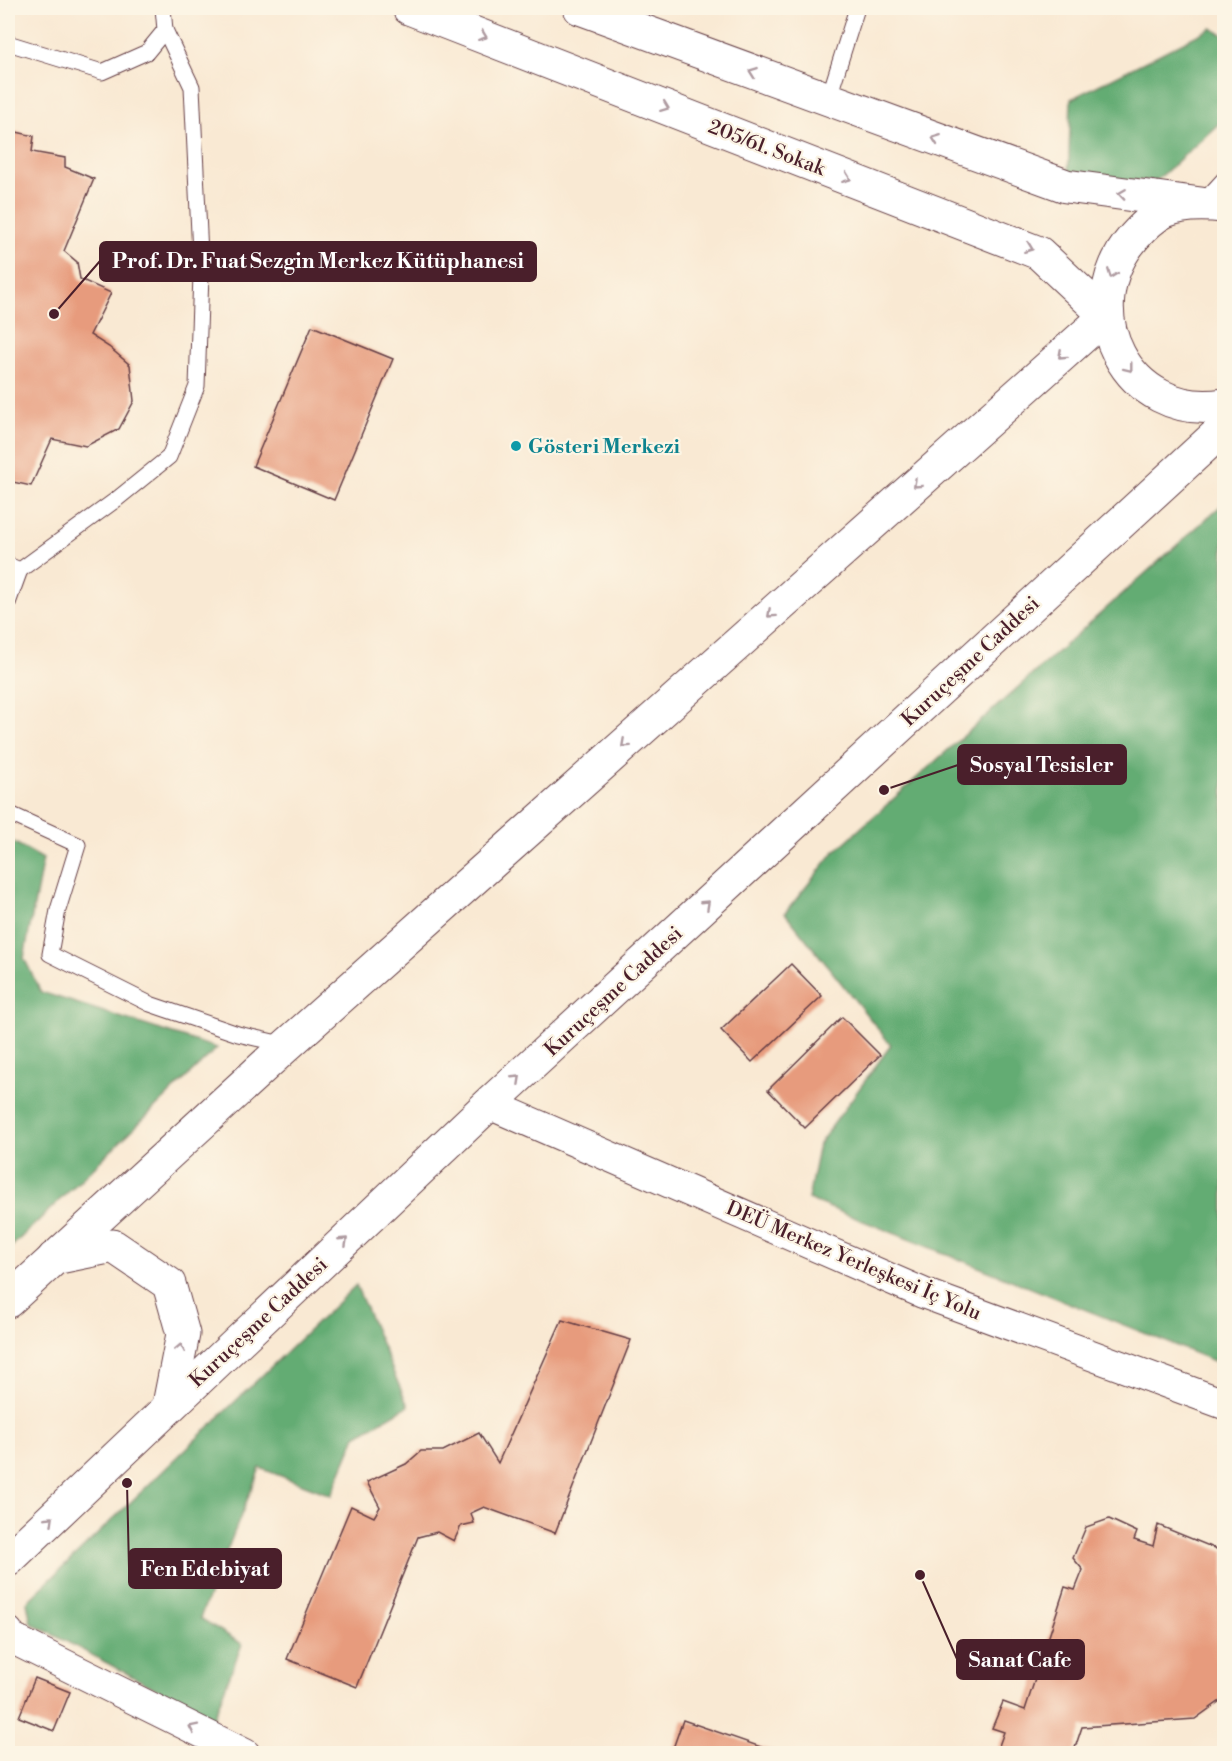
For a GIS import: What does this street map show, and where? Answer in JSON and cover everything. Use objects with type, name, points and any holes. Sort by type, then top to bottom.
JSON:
[{"type":"street","name":"205/61. Sokak","points":[[409,8],[1040,253],[1106,316]]},
{"type":"street","points":[[580,8],[1066,186],[1213,205]]},
{"type":"street","points":[[1213,205],[1166,211],[1141,228],[1120,253],[1108,284],[1106,316],[1113,345],[1129,371],[1152,391],[1179,404],[1209,408],[1224,405]]},
{"type":"street","points":[[8,1301],[286,1045],[1106,316]]},
{"type":"street","name":"Kuruçeşme Caddesi","points":[[8,1560],[489,1104],[1224,429]]},
{"type":"street","name":"DEÜ Merkez Yerleşkesi İç Yolu","points":[[489,1104],[923,1293],[1224,1404]]},
{"type":"street","points":[[53,1258],[113,1246],[170,1284],[183,1334],[170,1406]]},
{"type":"street","points":[[8,1632],[11,1638],[245,1754]]},
{"type":"lane","points":[[8,603],[14,567],[117,499],[169,457],[198,386],[201,275],[192,87],[165,30],[163,8]]},
{"type":"lane","points":[[828,99],[857,8]]},
{"type":"lane","points":[[8,43],[102,72],[147,52],[165,30]]},
{"type":"lane","points":[[1213,205],[1224,179]]},
{"type":"lane","points":[[8,813],[78,845],[58,910],[50,954],[150,1004],[238,1034],[286,1045]]},
{"type":"green space","points":[[1211,28],[1224,35],[1224,119],[1156,181],[1068,180],[1071,99]]},
{"type":"green space","points":[[1224,503],[1224,1365],[808,1199],[819,1144],[891,1045],[785,913],[834,852]]},
{"type":"green space","points":[[8,839],[43,859],[24,958],[41,992],[217,1048],[8,1250]]},
{"type":"green space","points":[[356,1285],[408,1406],[356,1436],[331,1495],[260,1468],[200,1618],[242,1644],[213,1719],[31,1623],[27,1602]]},
{"type":"building","points":[[8,130],[34,136],[32,152],[65,158],[65,167],[94,179],[64,251],[77,262],[80,279],[111,293],[90,335],[130,365],[134,401],[119,429],[86,446],[52,439],[31,486],[8,481]]},
{"type":"building","points":[[312,326],[393,359],[334,500],[253,466]]},
{"type":"building","points":[[791,964],[822,996],[752,1062],[721,1030]]},
{"type":"building","points":[[842,1017],[880,1055],[805,1128],[768,1090]]},
{"type":"building","points":[[562,1320],[631,1340],[555,1533],[484,1507],[471,1513],[474,1523],[461,1526],[454,1541],[437,1532],[418,1537],[357,1687],[287,1659],[351,1506],[374,1517],[380,1507],[367,1482],[406,1464],[421,1451],[443,1451],[479,1433],[498,1463]]},
{"type":"building","points":[[1109,1519],[1137,1532],[1134,1540],[1153,1546],[1158,1525],[1224,1552],[1224,1698],[1195,1719],[1082,1727],[1073,1754],[996,1754],[1004,1732],[992,1728],[1003,1702],[1025,1710],[1065,1587],[1075,1590],[1083,1570],[1073,1558],[1086,1527]]},
{"type":"building","points":[[35,1678],[70,1692],[54,1731],[19,1717]]},
{"type":"building","points":[[683,1720],[778,1753],[778,1754],[671,1754]]},
{"type":"place","name":"Prof. Dr. Fuat Sezgin Merkez Kütüphanesi","points":[[54,314]]},
{"type":"place","name":"Gösteri Merkezi","points":[[516,446]]},
{"type":"place","name":"Sosyal Tesisler","points":[[884,790]]},
{"type":"place","name":"Fen Edebiyat","points":[[127,1483]]},
{"type":"place","name":"Sanat Cafe","points":[[920,1575]]}]
